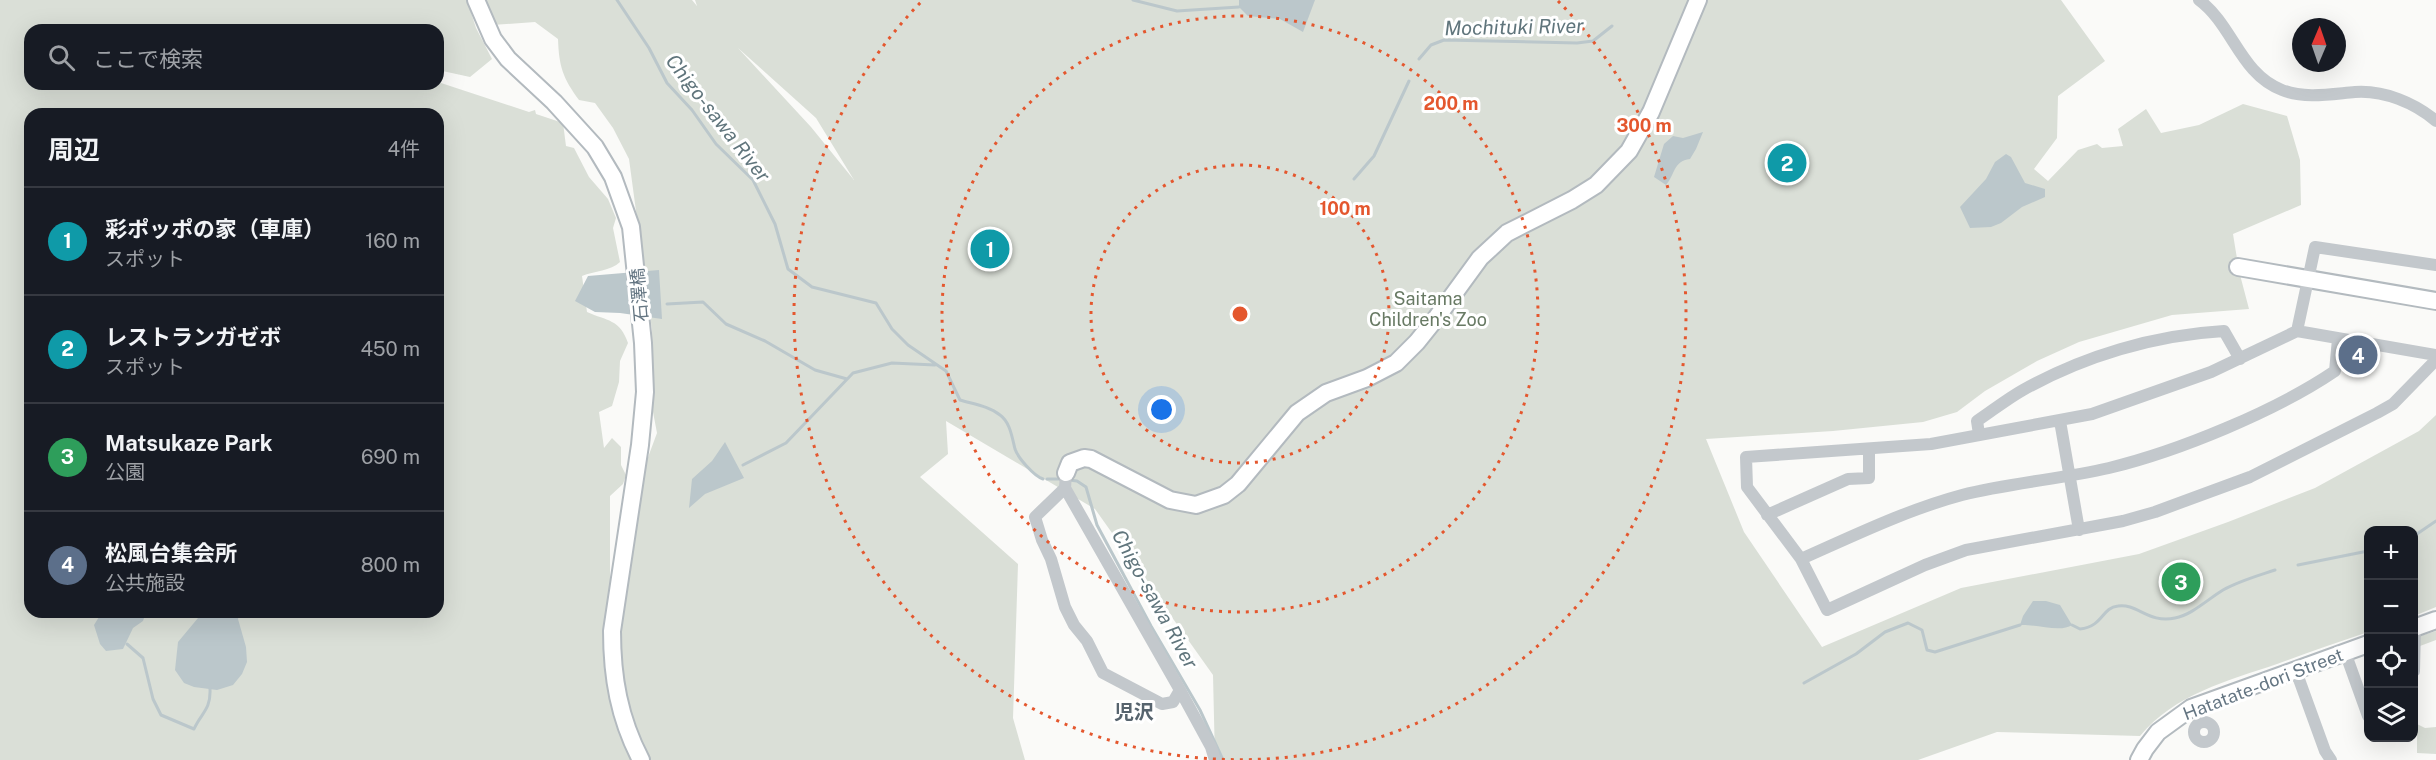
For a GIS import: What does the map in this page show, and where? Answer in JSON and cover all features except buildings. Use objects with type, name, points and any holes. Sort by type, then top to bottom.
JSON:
[{"type":"street","name":"石澤橋","points":[[476,0],[493,39],[508,59],[554,102],[595,147],[623,201],[631,226],[643,343],[645,392],[640,445],[612,631],[612,661],[619,705],[626,729],[641,760]]},
{"type":"street","points":[[1215,760],[1211,747],[1066,482],[1067,467],[1074,460],[1091,459],[1170,500],[1196,505],[1224,495],[1238,484],[1297,413],[1326,393],[1367,378],[1396,363],[1437,317],[1480,258],[1507,233],[1572,200],[1596,185],[1629,151],[1650,112],[1698,0]]},
{"type":"street","points":[[2199,0],[2208,7],[2235,43],[2244,62],[2265,82],[2283,91],[2320,95],[2359,92],[2392,97],[2421,109],[2436,121]]},
{"type":"street","points":[[2297,331],[2314,246],[2436,266]]},
{"type":"street","points":[[2238,267],[2436,301]]},
{"type":"street","points":[[1979,434],[1977,422],[2020,391],[2065,369],[2114,351],[2170,337],[2224,331],[2240,359]]},
{"type":"street","points":[[2436,355],[2297,331],[2211,372],[2124,404],[2060,421],[1931,444],[1746,457],[1747,487],[1801,559],[1827,610],[1925,565],[1966,550],[2123,521],[2155,512],[2250,477],[2337,435],[2392,404],[2436,360]]},
{"type":"street","points":[[1801,559],[1912,511],[1939,502],[2005,486],[2112,467],[2232,425],[2335,372],[2338,339]]},
{"type":"street","points":[[2060,421],[2079,530]]},
{"type":"street","points":[[1767,515],[1848,479],[1869,478],[1869,450]]},
{"type":"street","points":[[1066,482],[1035,517],[1065,607],[1074,625],[1087,641],[1103,673],[1162,704],[1173,702],[1180,690]]},
{"type":"street","points":[[2418,627],[2436,620]]},
{"type":"street","name":"Hatatate-dori Street","points":[[2139,760],[2158,732],[2191,708],[2364,645]]},
{"type":"street","points":[[2345,652],[2364,705]]},
{"type":"street","points":[[2296,670],[2325,751],[2331,760]]},
{"type":"street","points":[[2191,708],[2199,724]]},
{"type":"green space","name":"Saitama Children's Zoo","points":[[0,0],[467,0],[476,28],[492,59],[470,77],[444,71],[444,24],[24,24],[24,90],[444,90],[444,84],[529,112],[535,110],[536,114],[563,123],[566,146],[574,148],[589,177],[608,199],[616,218],[613,228],[620,262],[607,269],[582,276],[587,312],[617,325],[628,343],[620,361],[619,382],[612,406],[599,412],[604,448],[612,438],[621,447],[621,465],[626,475],[623,484],[610,496],[610,607],[622,606],[647,460],[657,433],[653,412],[652,330],[629,159],[613,128],[595,103],[579,100],[569,85],[559,57],[558,39],[535,22],[492,25],[485,0],[692,0],[697,6],[695,0],[2061,0],[2105,61],[2058,96],[2057,138],[2034,169],[2048,181],[2078,150],[2097,144],[2102,148],[2123,146],[2118,129],[2146,109],[2161,133],[2199,125],[2243,104],[2287,116],[2300,160],[2301,205],[2233,234],[2239,271],[2249,309],[2172,315],[2079,342],[2037,361],[1985,391],[1957,412],[1923,422],[1833,431],[1706,439],[1744,532],[1822,647],[1961,588],[2139,554],[2228,522],[2315,488],[2419,431],[2436,415],[2436,607],[2418,614],[2418,526],[2364,526],[2364,633],[2203,691],[2169,709],[2140,736],[1997,732],[1918,760],[1215,760],[1213,675],[1095,509],[946,421],[948,454],[920,477],[1018,564],[1013,718],[1025,760],[0,760]],"holes":[[[738,48],[816,118],[854,180],[811,127]]]},
{"type":"green space","points":[[2436,631],[2436,640],[2420,646],[2420,636]]},
{"type":"green space","points":[[2418,724],[2425,728],[2436,727],[2436,754],[2417,753]]},
{"type":"shaded area","points":[[1239,0],[1315,0],[1303,32],[1280,19],[1248,16],[1239,7]]},
{"type":"shaded area","points":[[1703,132],[1690,159],[1677,165],[1666,185],[1654,177],[1664,144],[1673,136],[1683,138]]},
{"type":"shaded area","points":[[2006,154],[2011,157],[2025,183],[2045,189],[2045,197],[2022,207],[2001,223],[1991,227],[1970,228],[1960,207],[1986,179],[1995,162]]},
{"type":"shaded area","points":[[659,270],[662,319],[595,312],[575,301],[588,276]]},
{"type":"shaded area","points":[[725,442],[744,478],[705,494],[689,508],[692,479],[712,461]]},
{"type":"shaded area","points":[[2033,601],[2046,601],[2060,605],[2072,625],[2055,628],[2020,625]]},
{"type":"shaded area","points":[[98,618],[144,618],[133,628],[123,649],[106,651],[100,644],[94,625]]},
{"type":"shaded area","points":[[198,618],[238,618],[246,647],[247,662],[242,674],[233,685],[217,690],[194,687],[184,683],[175,670],[178,642]]},
{"type":"waterway","name":"Chigo-sawa River","points":[[617,0],[649,48],[667,83],[692,110],[716,144],[753,180],[775,224],[788,269],[812,287],[876,303],[892,329],[908,345],[946,371],[960,400],[991,409],[1003,418],[1012,435],[1019,457],[1031,471],[1043,479]]},
{"type":"waterway","points":[[1133,0],[1177,11],[1239,7]]},
{"type":"waterway","name":"Mochituki River","points":[[1419,59],[1431,45],[1444,40],[1577,43],[1593,41],[1612,26]]},
{"type":"waterway","name":"Mochituki River","points":[[1354,179],[1374,156],[1409,81]]},
{"type":"waterway","points":[[667,304],[703,302],[726,324],[765,341],[815,370],[847,379]]},
{"type":"waterway","points":[[743,465],[786,443],[853,373],[892,363],[935,365]]},
{"type":"waterway","name":"Chigo-sawa River","points":[[1047,479],[1063,479]]},
{"type":"waterway","name":"Chigo-sawa River","points":[[1069,480],[1077,481],[1086,487],[1097,525],[1151,626],[1200,710],[1223,760]]},
{"type":"waterway","points":[[2418,533],[2436,521]]},
{"type":"waterway","points":[[2298,565],[2364,552]]},
{"type":"waterway","points":[[2072,625],[2080,629],[2088,627],[2112,607],[2118,606],[2131,607],[2158,618],[2175,618],[2194,610],[2229,587],[2275,570]]},
{"type":"waterway","points":[[1804,683],[1856,654],[1885,632],[1908,623],[1922,630],[1927,650],[1935,652],[2020,625]]},
{"type":"waterway","points":[[127,644],[143,658],[153,699],[161,715],[194,729],[207,707],[210,689]]},
{"type":"place","name":"レストランガゼボ","points":[[1787,163]]},
{"type":"place","name":"彩ポッポの家（車庫）","points":[[990,249]]},
{"type":"place","name":"松風台集会所","points":[[2358,355]]},
{"type":"place","name":"Matsukaze Park","points":[[2181,582]]},
{"type":"district","name":"児沢","points":[[1134,712]]}]
